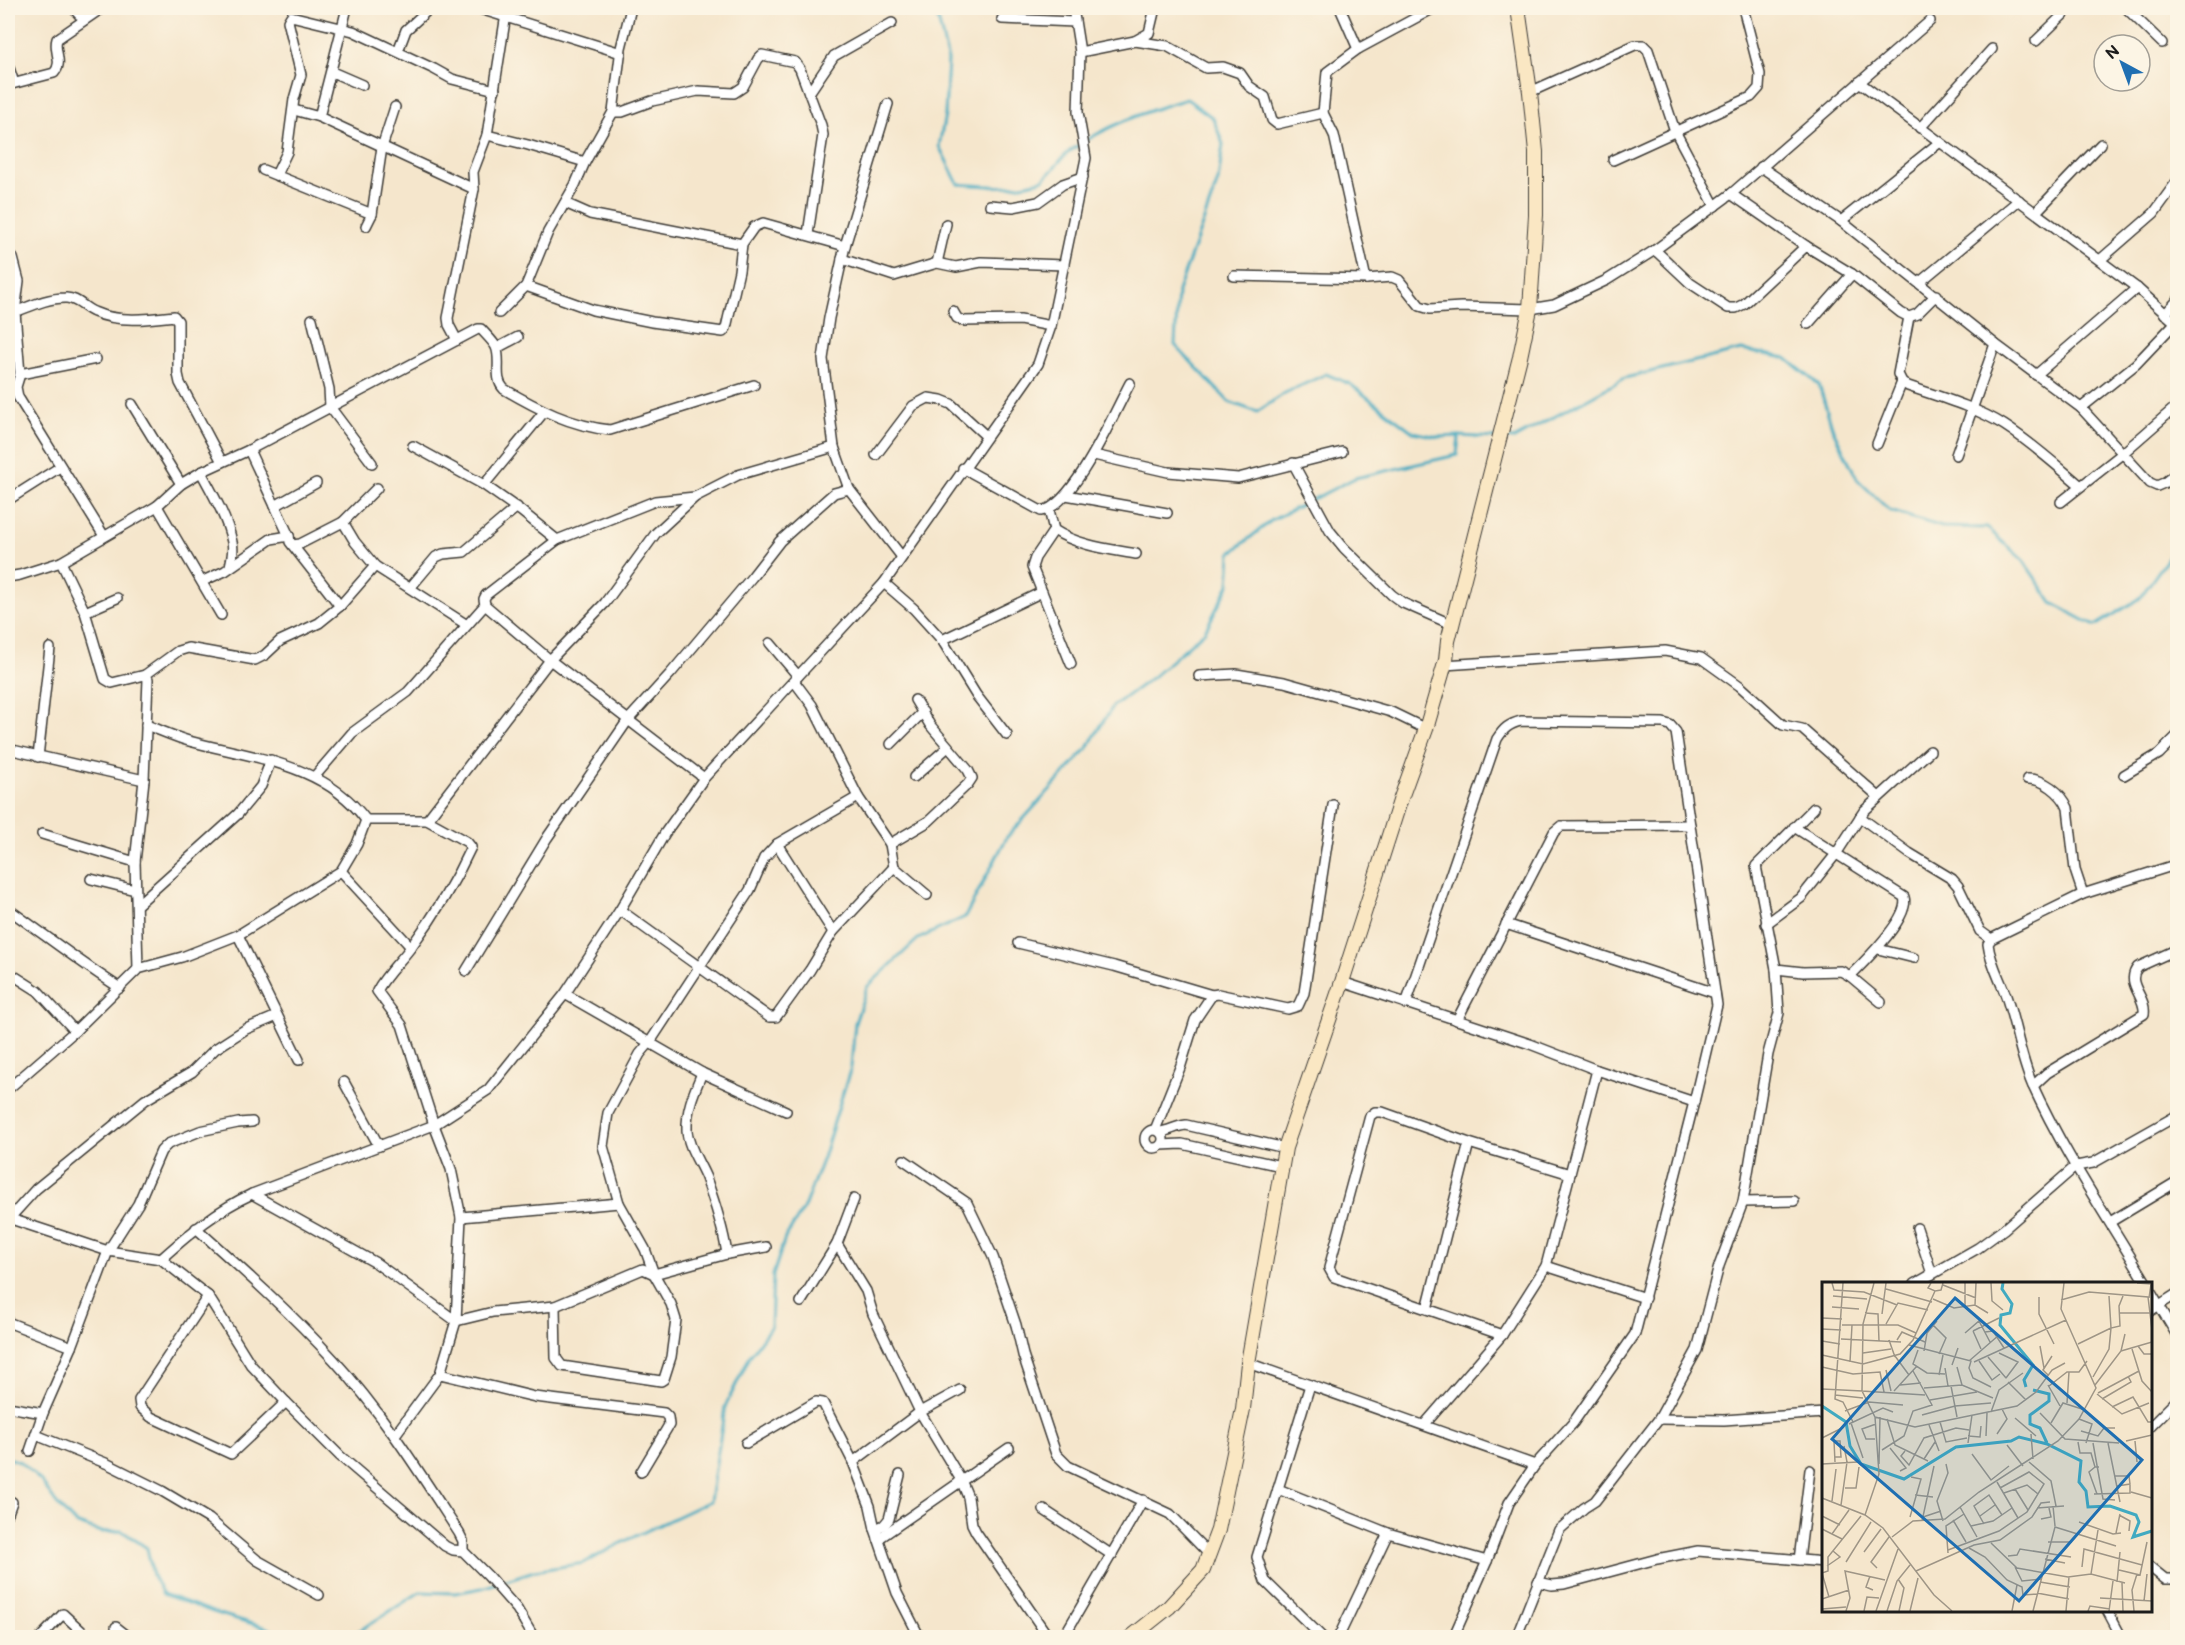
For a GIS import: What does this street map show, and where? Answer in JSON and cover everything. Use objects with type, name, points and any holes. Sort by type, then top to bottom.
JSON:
[{"type":"street","points":[[74,8],[84,20]]},
{"type":"street","points":[[8,65],[10,84],[54,73],[59,64],[57,39],[102,8]]},
{"type":"street","points":[[319,117],[332,72],[340,28],[347,8]]},
{"type":"street","points":[[398,51],[406,30],[430,8]]},
{"type":"street","points":[[477,8],[506,11],[621,53]]},
{"type":"street","points":[[499,313],[526,286],[548,232],[613,112],[621,53],[631,8]]},
{"type":"street","points":[[161,1259],[196,1228],[227,1206],[252,1194],[434,1125],[488,1090],[565,994],[620,910],[666,833],[704,778],[884,583],[1038,364],[1051,326],[1086,158],[1078,112],[1080,52],[1073,8]]},
{"type":"street","points":[[1080,52],[1135,41],[1149,33],[1155,8]]},
{"type":"street","points":[[1340,8],[1358,50]]},
{"type":"street","points":[[1366,279],[1334,135],[1323,113],[1327,72],[1358,50],[1434,8]]},
{"type":"street","points":[[1130,1638],[1169,1607],[1203,1570],[1218,1530],[1243,1409],[1248,1363],[1281,1166],[1401,798],[1426,729],[1506,413],[1530,309],[1534,247],[1536,152],[1518,8]]},
{"type":"street","points":[[1613,160],[1751,96],[1759,88],[1760,74],[1743,8]]},
{"type":"street","points":[[2036,41],[2070,8]]},
{"type":"street","points":[[2126,8],[2162,43]]},
{"type":"street","points":[[457,340],[448,318],[474,189],[473,172],[487,135],[506,11]]},
{"type":"street","points":[[276,175],[287,152],[294,99],[301,75],[288,19],[291,16],[353,31],[434,69],[443,76],[495,90]]},
{"type":"street","points":[[1002,19],[1075,22]]},
{"type":"street","points":[[1234,276],[1366,279],[1392,277],[1399,280],[1420,306],[1430,309],[1461,307],[1530,309],[1554,305],[1607,280],[1655,250],[1731,194],[1930,21]]},
{"type":"street","points":[[809,93],[834,56],[892,23]]},
{"type":"street","points":[[1135,41],[1167,46],[1206,68],[1223,67],[1239,73],[1249,86],[1265,98],[1272,120],[1276,124],[1323,113]]},
{"type":"street","points":[[1530,92],[1635,45],[1643,45],[1648,50],[1675,131],[1715,206]]},
{"type":"street","points":[[1920,128],[1992,49]]},
{"type":"street","points":[[613,112],[622,112],[652,101],[698,91],[734,93],[743,87],[758,58],[762,55],[795,62],[800,69],[823,135],[808,234]]},
{"type":"street","points":[[332,72],[363,85]]},
{"type":"street","points":[[1859,82],[2137,288],[2176,324],[2136,364],[2081,408]]},
{"type":"street","points":[[888,104],[845,246],[823,359],[834,447],[849,489],[902,557]]},
{"type":"street","points":[[366,226],[372,214],[382,147],[395,107]]},
{"type":"street","points":[[294,110],[319,117],[474,189]]},
{"type":"street","points":[[487,135],[585,162]]},
{"type":"street","points":[[1841,221],[1940,142]]},
{"type":"street","points":[[2036,212],[2101,144]]},
{"type":"street","points":[[1761,167],[1841,221],[1995,344],[2081,408],[2150,483],[2157,486],[2178,472]]},
{"type":"street","points":[[263,170],[372,214]]},
{"type":"street","points":[[990,206],[1012,207],[1038,202],[1063,184],[1083,177]]},
{"type":"street","points":[[2100,260],[2154,213],[2178,180]]},
{"type":"street","points":[[1731,194],[1806,246],[1852,274],[1909,317],[1917,314],[1936,295]]},
{"type":"street","points":[[1920,282],[2019,200]]},
{"type":"street","points":[[565,203],[590,214],[742,244]]},
{"type":"street","points":[[526,286],[593,310],[652,322],[723,332],[726,328],[740,271],[742,244],[754,227],[763,223],[845,246]]},
{"type":"street","points":[[938,263],[946,224]]},
{"type":"street","points":[[1655,250],[1690,283],[1728,308],[1736,308],[1744,304],[1806,246]]},
{"type":"street","points":[[13,258],[19,281],[15,312],[20,374],[16,387],[18,397],[104,536]]},
{"type":"street","points":[[842,259],[894,276],[938,263],[956,267],[981,262],[1064,265]]},
{"type":"street","points":[[1808,324],[1852,274]]},
{"type":"street","points":[[2036,375],[2137,288]]},
{"type":"street","points":[[15,312],[43,302],[67,297],[94,312],[116,318],[151,319],[174,316],[178,321],[180,383],[222,462]]},
{"type":"street","points":[[2165,314],[2178,300]]},
{"type":"street","points":[[953,311],[957,318],[963,321],[1020,320],[1051,326]]},
{"type":"street","points":[[1909,317],[1898,374],[1902,382],[1972,408],[2002,424],[2031,444],[2081,486]]},
{"type":"street","points":[[312,319],[329,389],[330,407],[372,463]]},
{"type":"street","points":[[8,577],[61,562],[157,506],[181,484],[201,472],[249,450],[481,328],[497,348],[500,385],[544,412],[588,428],[610,430],[754,385]]},
{"type":"street","points":[[497,348],[518,337]]},
{"type":"street","points":[[1956,455],[1995,344]]},
{"type":"street","points":[[20,374],[96,359]]},
{"type":"street","points":[[1877,444],[1902,382]]},
{"type":"street","points":[[963,468],[1041,511],[1049,510],[1066,495],[1094,454],[1130,383]]},
{"type":"street","points":[[876,456],[913,406],[932,397],[951,404],[986,436]]},
{"type":"street","points":[[132,404],[181,484]]},
{"type":"street","points":[[2061,502],[2123,453],[2178,405]]},
{"type":"street","points":[[484,485],[544,412]]},
{"type":"street","points":[[413,446],[484,485],[517,507],[557,540]]},
{"type":"street","points":[[427,820],[550,660],[604,603],[656,533],[695,497],[738,474],[834,447]]},
{"type":"street","points":[[249,450],[291,540],[340,606]]},
{"type":"street","points":[[1094,454],[1168,472],[1238,478],[1342,452]]},
{"type":"street","points":[[1293,463],[1330,531],[1344,548],[1392,595],[1413,609],[1453,625]]},
{"type":"street","points":[[8,500],[60,467]]},
{"type":"street","points":[[201,472],[218,506],[232,543],[230,566]]},
{"type":"street","points":[[275,506],[316,483]]},
{"type":"street","points":[[202,581],[225,571],[271,539],[291,540],[300,544],[343,522],[377,488]]},
{"type":"street","points":[[466,971],[547,838],[628,720],[671,673],[780,541],[834,493],[849,489]]},
{"type":"street","points":[[1066,495],[1167,513]]},
{"type":"street","points":[[695,497],[656,501],[557,540],[486,595],[484,599],[486,605],[550,660],[704,778]]},
{"type":"street","points":[[157,506],[221,615]]},
{"type":"street","points":[[410,588],[436,557],[464,552],[517,507]]},
{"type":"street","points":[[1049,510],[1054,530],[1035,558],[1032,567],[1071,664]]},
{"type":"street","points":[[343,522],[355,542],[375,566],[467,625]]},
{"type":"street","points":[[1054,530],[1090,546],[1136,554]]},
{"type":"street","points":[[233,552],[241,559]]},
{"type":"street","points":[[61,562],[85,612],[108,682],[124,681],[145,675],[178,651],[189,648],[255,660],[265,655],[280,641],[319,623],[340,606],[375,566]]},
{"type":"street","points":[[884,583],[914,609],[942,640],[976,695],[1007,735]]},
{"type":"street","points":[[942,640],[1042,592]]},
{"type":"street","points":[[85,612],[117,598]]},
{"type":"street","points":[[315,776],[352,733],[408,692],[486,605]]},
{"type":"street","points":[[770,643],[812,705],[858,797],[890,844],[894,867],[927,895]]},
{"type":"street","points":[[39,757],[51,648]]},
{"type":"street","points":[[1444,665],[1665,651],[1701,658],[1740,686],[1783,725],[1802,729],[1880,797]]},
{"type":"street","points":[[1199,676],[1236,674],[1284,682],[1391,712],[1426,729]]},
{"type":"street","points":[[138,969],[138,904],[135,890],[135,862],[144,780],[148,679],[145,675]]},
{"type":"street","points":[[890,844],[929,821],[972,778],[930,725],[915,700]]},
{"type":"street","points":[[891,744],[923,712]]},
{"type":"street","points":[[1406,1004],[1497,739],[1503,729],[1521,721],[1663,723],[1670,725],[1676,732],[1717,1005],[1694,1102],[1635,1334],[1573,1423],[1535,1465],[1509,1503],[1487,1561],[1453,1638]]},
{"type":"street","points":[[146,725],[188,740],[271,760],[315,776],[354,804],[366,820]]},
{"type":"street","points":[[2124,775],[2159,754],[2178,735]]},
{"type":"street","points":[[914,777],[948,747]]},
{"type":"street","points":[[8,749],[144,780]]},
{"type":"street","points":[[1766,924],[1801,898],[1836,854],[1860,817],[1930,751]]},
{"type":"street","points":[[138,904],[238,814],[261,786],[271,760]]},
{"type":"street","points":[[2027,779],[2038,780],[2065,800],[2070,820],[2075,870],[2083,894]]},
{"type":"street","points":[[555,1306],[556,1358],[562,1366],[661,1381],[664,1379],[671,1357],[676,1320],[671,1304],[654,1274],[645,1249],[619,1203],[603,1146],[608,1113],[640,1054],[750,890],[764,858],[777,844],[858,797]]},
{"type":"street","points":[[1018,943],[1114,966],[1212,995],[1218,994],[1288,1009],[1298,1006],[1304,993],[1333,805]]},
{"type":"street","points":[[1516,1638],[1559,1530],[1595,1501],[1659,1419],[1696,1350],[1719,1266],[1743,1202],[1768,1054],[1779,1013],[1776,969],[1756,866],[1814,808]]},
{"type":"street","points":[[1860,817],[1909,853],[1952,879],[1958,886],[1980,931],[1990,939]]},
{"type":"street","points":[[366,820],[427,820],[467,842],[471,847],[456,878],[411,947],[382,980],[377,991],[402,1025],[434,1125],[451,1169],[461,1217],[456,1321],[440,1374],[396,1435]]},
{"type":"street","points":[[8,1089],[75,1031],[138,969],[182,957],[238,935],[341,871],[357,844],[366,820]]},
{"type":"street","points":[[1456,1020],[1554,832],[1561,826],[1690,825]]},
{"type":"street","points":[[1794,827],[1904,897],[1906,908],[1878,949],[1850,976]]},
{"type":"street","points":[[42,834],[135,862]]},
{"type":"street","points":[[777,844],[833,932]]},
{"type":"street","points":[[2146,1282],[2076,1166],[2033,1086],[2024,1065],[2020,1041],[1988,944],[1990,939],[2083,894],[2178,864]]},
{"type":"street","points":[[620,910],[770,1017],[776,1017],[810,970],[833,932],[894,867]]},
{"type":"street","points":[[341,871],[411,947]]},
{"type":"street","points":[[91,879],[135,890]]},
{"type":"street","points":[[8,909],[120,988]]},
{"type":"street","points":[[1506,924],[1715,993]]},
{"type":"street","points":[[238,935],[299,1060]]},
{"type":"street","points":[[1878,949],[1914,958]]},
{"type":"street","points":[[2033,1086],[2047,1073],[2144,1014],[2145,1009],[2132,978],[2133,973],[2138,968],[2178,949]]},
{"type":"street","points":[[1776,969],[1803,972],[1841,971],[1881,1002]]},
{"type":"street","points":[[8,972],[38,991],[75,1031]]},
{"type":"street","points":[[1342,982],[1694,1102]]},
{"type":"street","points":[[565,994],[702,1073],[786,1111]]},
{"type":"street","points":[[1157,1131],[1195,1020],[1212,995]]},
{"type":"street","points":[[277,1016],[246,1029],[215,1049],[192,1071],[145,1100],[36,1189],[8,1219],[108,1251],[161,1259],[208,1296],[251,1365],[286,1402],[340,1456],[445,1546],[463,1551],[517,1609],[534,1638]]},
{"type":"street","points":[[1424,1425],[1502,1335],[1546,1266],[1597,1070]]},
{"type":"street","points":[[702,1073],[692,1097],[687,1118],[687,1134],[706,1179],[723,1230],[727,1254]]},
{"type":"street","points":[[344,1082],[379,1146]]},
{"type":"street","points":[[1502,1335],[1334,1277],[1329,1268],[1370,1116],[1375,1112],[1382,1112],[1469,1143],[1570,1174]]},
{"type":"street","points":[[1919,1282],[1978,1248],[2004,1229],[2076,1166],[2093,1163],[2178,1115]]},
{"type":"street","points":[[30,1451],[108,1251],[138,1204],[161,1151],[168,1144],[200,1131],[252,1122]]},
{"type":"street","points":[[1281,1166],[1182,1144],[1161,1145],[1152,1149],[1145,1143],[1146,1133],[1170,1131],[1186,1125],[1286,1148]]},
{"type":"street","points":[[1157,1131],[1163,1140],[1161,1145]]},
{"type":"street","points":[[1427,1309],[1469,1143]]},
{"type":"street","points":[[904,1160],[967,1203],[993,1257],[1056,1455],[1068,1466],[1170,1514],[1210,1555]]},
{"type":"street","points":[[2110,1222],[2178,1181]]},
{"type":"street","points":[[252,1194],[376,1263],[456,1321],[493,1312],[555,1306],[643,1269],[654,1274],[727,1254],[766,1247]]},
{"type":"street","points":[[801,1302],[837,1244],[854,1199]]},
{"type":"street","points":[[1743,1202],[1794,1201]]},
{"type":"street","points":[[461,1217],[619,1203]]},
{"type":"street","points":[[196,1228],[265,1290],[335,1361],[396,1435],[459,1533],[463,1541],[463,1551]]},
{"type":"street","points":[[1917,1228],[1932,1274]]},
{"type":"street","points":[[837,1244],[866,1291],[873,1314],[920,1412],[961,1480],[968,1497],[976,1532],[1049,1638]]},
{"type":"street","points":[[1546,1266],[1646,1298]]},
{"type":"street","points":[[2152,1292],[2178,1336]]},
{"type":"street","points":[[2152,1310],[2178,1293]]},
{"type":"street","points":[[208,1296],[139,1400],[140,1407],[151,1417],[231,1454],[286,1402]]},
{"type":"street","points":[[10,1323],[72,1347]]},
{"type":"street","points":[[1248,1363],[1535,1465]]},
{"type":"street","points":[[440,1374],[535,1397],[664,1413],[668,1417],[669,1425],[641,1472]]},
{"type":"street","points":[[1310,1385],[1257,1557],[1265,1581],[1323,1638]]},
{"type":"street","points":[[853,1461],[920,1412],[960,1390]]},
{"type":"street","points":[[2152,1425],[2178,1399]]},
{"type":"street","points":[[746,1443],[816,1402],[823,1403],[853,1461],[870,1506],[878,1539],[897,1593],[920,1638]]},
{"type":"street","points":[[8,1407],[43,1413]]},
{"type":"street","points":[[1659,1419],[1724,1420],[1822,1413]]},
{"type":"street","points":[[36,1435],[108,1464],[162,1491],[209,1520],[257,1560],[319,1595]]},
{"type":"street","points":[[878,1539],[1009,1448]]},
{"type":"street","points":[[1799,1560],[1810,1470]]},
{"type":"street","points":[[875,1529],[884,1525],[889,1519],[900,1474]]},
{"type":"street","points":[[1278,1489],[1389,1533],[1487,1561]]},
{"type":"street","points":[[1063,1638],[1143,1500]]},
{"type":"street","points":[[8,1513],[12,1502]]},
{"type":"street","points":[[1044,1510],[1112,1555]]},
{"type":"street","points":[[1338,1638],[1389,1533]]},
{"type":"street","points":[[1538,1582],[1552,1585],[1564,1584],[1657,1559],[1698,1551],[1822,1562]]},
{"type":"street","points":[[2152,1568],[2165,1579],[2178,1579]]},
{"type":"street","points":[[2108,1612],[2122,1638]]},
{"type":"street","points":[[40,1638],[63,1614],[89,1638]]},
{"type":"street","points":[[117,1627],[130,1638]]},
{"type":"waterway","points":[[924,8],[938,19],[948,60],[945,115],[939,146],[958,184],[1007,186],[1036,182],[1050,173],[1070,151],[1097,134],[1141,114],[1187,99],[1213,118],[1223,144],[1218,181],[1178,291],[1175,345],[1229,402],[1257,412],[1285,393],[1326,374],[1350,384],[1413,432],[1438,437],[1496,438]]},
{"type":"waterway","points":[[1502,438],[1514,439],[1625,378],[1741,350],[1786,358],[1819,385],[1833,430],[1858,480],[1890,511],[1942,527],[1987,528],[2023,560],[2052,603],[2095,626],[2139,599],[2178,544]]},
{"type":"waterway","points":[[348,1638],[420,1592],[455,1593],[482,1588],[534,1571],[584,1563],[710,1501],[725,1407],[750,1356],[771,1326],[773,1275],[785,1238],[803,1210],[823,1158],[851,1067],[855,1023],[867,987],[918,939],[965,917],[1007,837],[1086,750],[1113,706],[1153,677],[1205,631],[1229,585],[1231,553],[1272,520],[1355,478],[1457,455],[1459,436]]},
{"type":"waterway","points":[[8,1458],[20,1462],[41,1481],[56,1503],[75,1523],[101,1532],[122,1531],[147,1548],[153,1576],[163,1594],[213,1612],[300,1638]]}]
